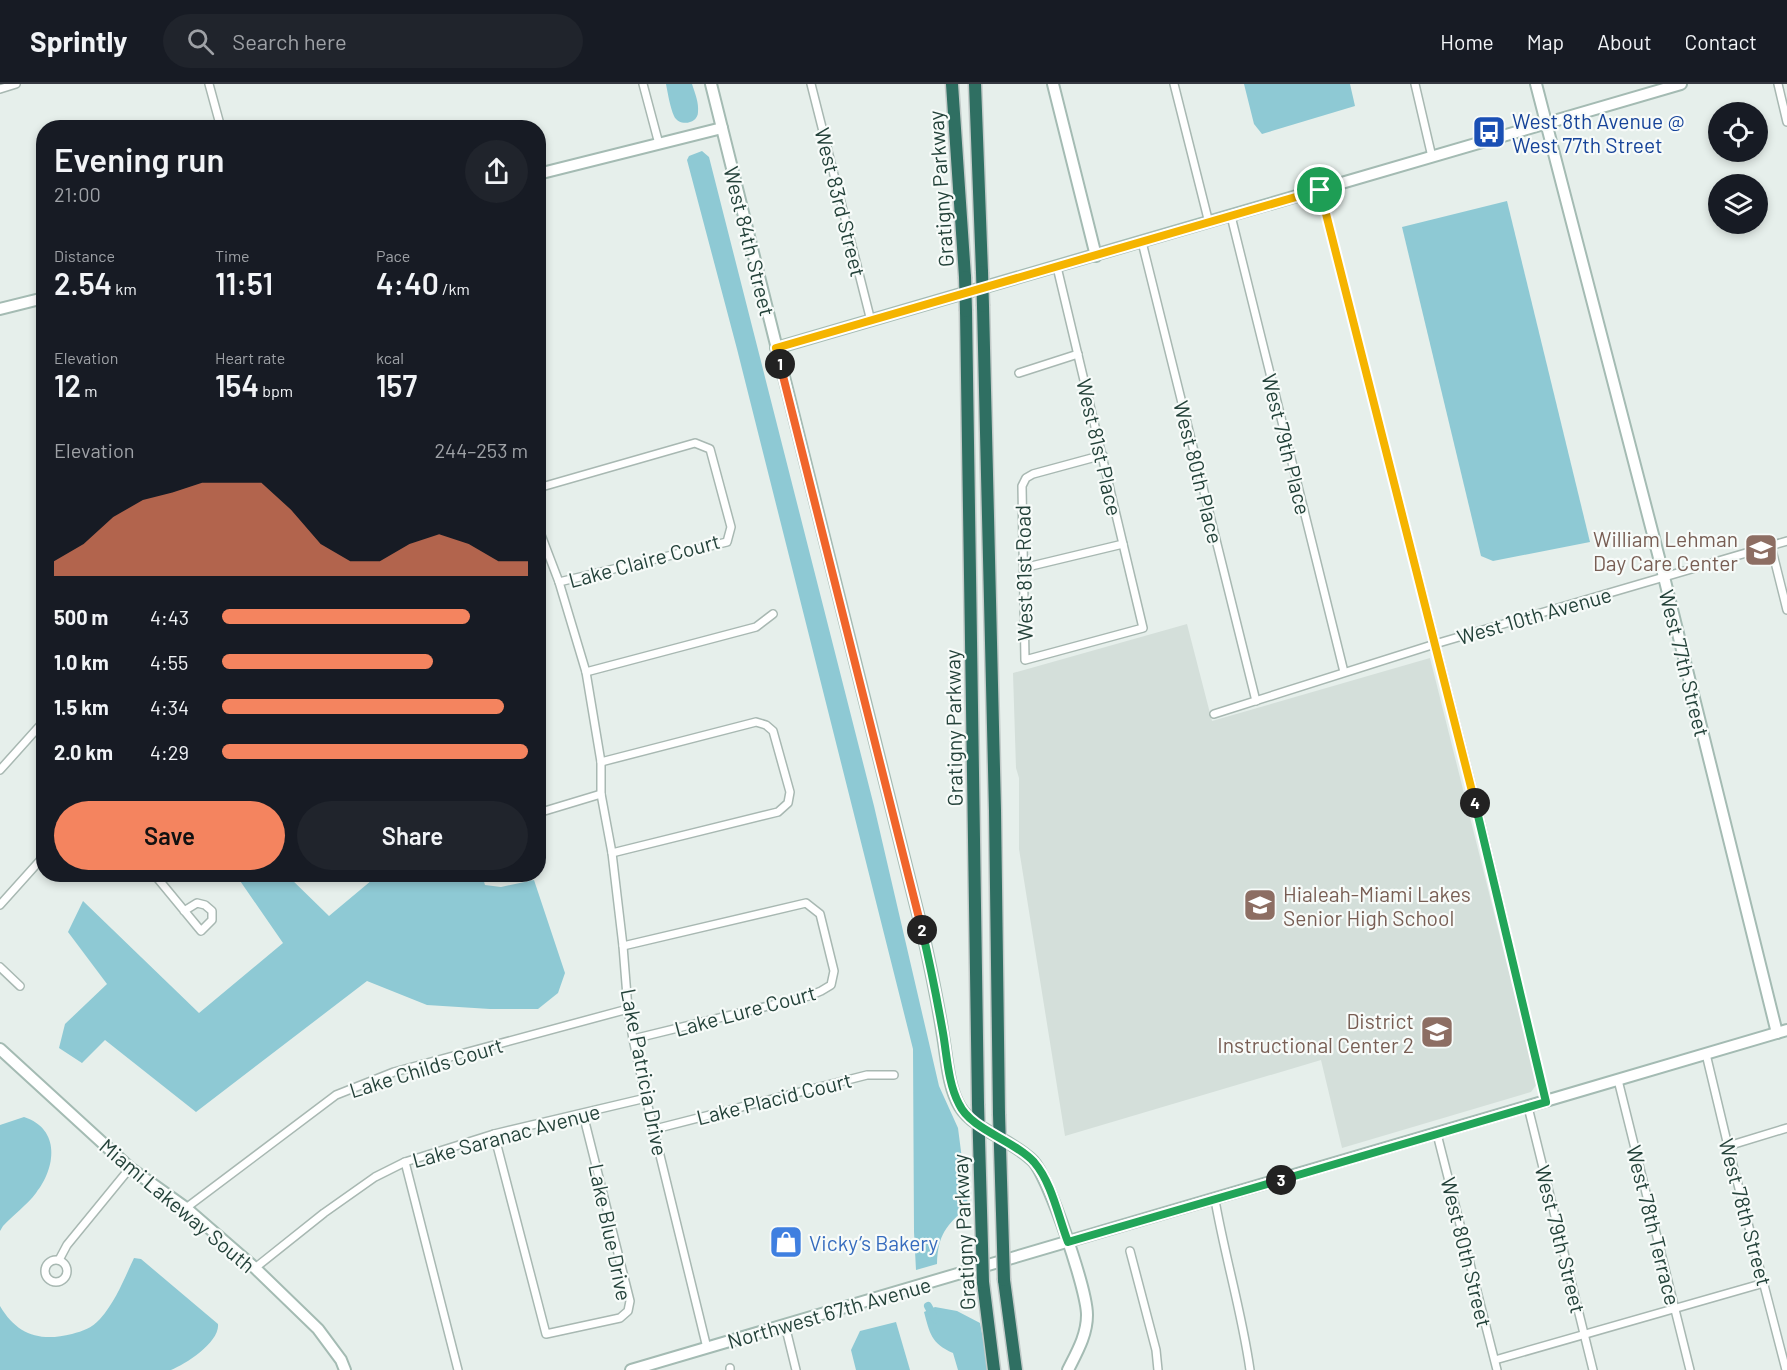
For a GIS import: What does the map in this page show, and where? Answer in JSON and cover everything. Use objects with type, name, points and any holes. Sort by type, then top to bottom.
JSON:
[{"type":"highway","name":"Gratigny Parkway","points":[[952,84],[966,311],[978,1104],[983,1282],[994,1370]]},
{"type":"highway","name":"Gratigny Parkway","points":[[975,84],[983,306],[1004,1280],[1016,1370]]},
{"type":"street","points":[[0,89],[16,84]]},
{"type":"street","points":[[209,84],[218,120]]},
{"type":"street","points":[[643,84],[659,144]]},
{"type":"street","name":"West 84th Street","points":[[711,84],[924,938],[938,1001],[952,1087],[959,1105],[967,1116],[1033,1161],[1045,1178],[1068,1242],[1087,1312],[1086,1331],[1068,1370]]},
{"type":"street","name":"West 83rd Street","points":[[811,84],[871,321]]},
{"type":"street","points":[[1053,84],[1096,256]]},
{"type":"street","points":[[1174,84],[1209,223]]},
{"type":"street","points":[[1415,84],[1432,157]]},
{"type":"street","name":"West 77th Street","points":[[1536,84],[1782,1032]]},
{"type":"street","points":[[776,348],[1681,84]]},
{"type":"street","points":[[1778,84],[1787,122]]},
{"type":"street","points":[[546,172],[722,128]]},
{"type":"street","points":[[1320,190],[1504,919],[1546,1102]]},
{"type":"street","name":"West 79th Place","points":[[1231,216],[1344,672]]},
{"type":"street","name":"West 80th Place","points":[[1142,242],[1256,701]]},
{"type":"street","name":"West 81st Place","points":[[1025,660],[1143,628],[1057,267]]},
{"type":"street","points":[[0,309],[36,300]]},
{"type":"street","points":[[1019,372],[1078,354]]},
{"type":"street","name":"Lake Claire Court","points":[[546,486],[695,443],[710,449],[731,527],[727,542],[559,582]]},
{"type":"street","name":"West 81st Road","points":[[1025,660],[1022,486],[1026,478],[1033,474],[1103,455]]},
{"type":"street","name":"West 10th Avenue","points":[[1214,714],[1435,644],[1787,541]]},
{"type":"street","points":[[1023,568],[1123,544]]},
{"type":"street","points":[[1771,546],[1787,610]]},
{"type":"street","name":"Lake Patricia Drive","points":[[546,548],[559,582],[586,672],[601,762],[601,794],[612,853],[633,1039],[707,1348]]},
{"type":"street","points":[[586,672],[756,627],[772,614]]},
{"type":"street","points":[[601,762],[756,723],[766,724],[773,730],[790,792],[788,802],[778,812],[612,853]]},
{"type":"street","points":[[0,770],[36,730]]},
{"type":"street","points":[[546,811],[601,794]]},
{"type":"street","points":[[0,905],[36,865]]},
{"type":"street","points":[[160,882],[184,911],[201,931],[212,920],[212,911],[206,905],[197,903],[184,911]]},
{"type":"street","name":"Lake Lure Court","points":[[623,946],[806,903],[820,914],[834,972],[831,985],[809,996],[633,1039]]},
{"type":"street","points":[[0,967],[20,986]]},
{"type":"street","name":"Lake Childs Court","points":[[186,1208],[336,1095],[394,1072],[628,1009]]},
{"type":"street","name":"Northwest 67th Avenue","points":[[631,1370],[1782,1032]]},
{"type":"street","name":"Miami Lakeway South","points":[[0,1049],[130,1168],[186,1208],[255,1268],[318,1329],[345,1370]]},
{"type":"street","name":"West 78th Street","points":[[1706,1054],[1786,1370]]},
{"type":"street","name":"Lake Placid Court","points":[[655,1129],[867,1075],[894,1075]]},
{"type":"street","name":"West 78th Terrace","points":[[1618,1080],[1690,1370]]},
{"type":"street","name":"Lake Saranac Avenue","points":[[255,1268],[375,1177],[405,1162],[494,1134],[646,1098]]},
{"type":"street","name":"West 79th Street","points":[[1528,1107],[1593,1370]]},
{"type":"street","name":"Lake Blue Drive","points":[[494,1134],[546,1334],[620,1318],[628,1311],[630,1301],[583,1113]]},
{"type":"street","points":[[1728,1146],[1787,1128]]},
{"type":"street","name":"West 80th Street","points":[[1437,1134],[1497,1370]]},
{"type":"street","points":[[405,1162],[458,1370]]},
{"type":"street","points":[[59,1260],[67,1245],[130,1168]]},
{"type":"street","points":[[1215,1200],[1224,1250],[1246,1338],[1250,1370]]},
{"type":"street","points":[[1130,1251],[1156,1350],[1158,1370]]},
{"type":"street","points":[[1495,1360],[1764,1282]]},
{"type":"street","points":[[785,1325],[796,1370]]},
{"type":"shaded area","name":"Hialeah-Miami Lakes Senior High School","points":[[1187,624],[1212,721],[1430,658],[1537,1084],[1531,1092],[1342,1148],[1321,1060],[1065,1136],[1019,849],[1019,778],[1016,768],[1013,673]]},
{"type":"water","points":[[666,84],[692,84],[698,105],[695,119],[684,123],[676,119],[671,109]]},
{"type":"water","points":[[1244,84],[1350,84],[1355,106],[1262,134],[1254,124]]},
{"type":"water","points":[[702,151],[709,157],[874,806],[939,1086],[958,1128],[968,1206],[954,1219],[941,1238],[937,1264],[916,1270],[913,1049],[737,349],[687,160],[689,156]]},
{"type":"water","points":[[1507,201],[1590,542],[1493,561],[1481,556],[1402,227]]},
{"type":"water","points":[[241,882],[294,882],[329,916],[370,882],[484,882],[485,885],[501,887],[535,882],[565,973],[558,993],[538,1009],[427,1005],[367,981],[196,1112],[105,1040],[82,1063],[59,1048],[65,1024],[107,984],[68,932],[83,901],[199,1013],[283,943]]},
{"type":"water","points":[[24,1117],[44,1130],[49,1140],[51,1161],[43,1183],[36,1193],[0,1231],[0,1125]]},
{"type":"water","points":[[134,1258],[141,1259],[218,1324],[214,1338],[201,1351],[171,1370],[0,1370],[0,1306],[14,1324],[30,1334],[50,1337],[80,1332],[94,1325],[106,1312]]},
{"type":"water","points":[[935,1307],[957,1311],[980,1323],[989,1370],[958,1370],[953,1353],[940,1345],[930,1332],[924,1312]]},
{"type":"water","points":[[896,1322],[910,1370],[856,1370],[851,1350],[860,1331]]},
{"type":"waterway","points":[[928,1306],[935,1319]]},
{"type":"place","name":"West 8th Avenue @ West 77th Street","points":[[1489,132]]},
{"type":"place","name":"William Lehman Day Care Center","points":[[1761,550]]},
{"type":"place","name":"Hialeah-Miami Lakes Senior High School","points":[[1260,905]]},
{"type":"place","name":"District Instructional Center 2","points":[[1437,1032]]},
{"type":"place","name":"Vicky’s Bakery","points":[[786,1242]]},
{"type":"route","points":[[1320,190],[1473,793],[1546,1102],[1068,1242],[1045,1178],[1033,1161],[967,1116],[959,1105],[952,1087],[938,1001],[924,938],[776,348],[1320,190]]}]
